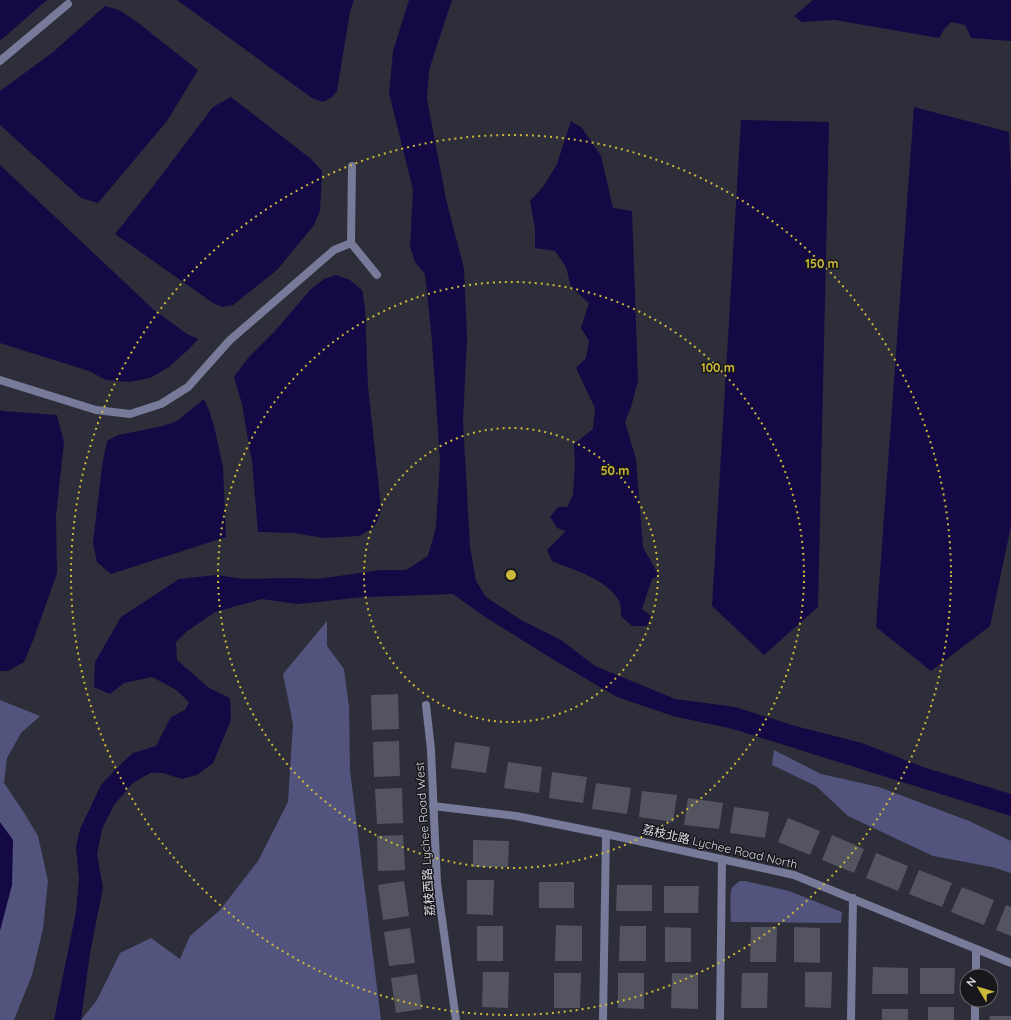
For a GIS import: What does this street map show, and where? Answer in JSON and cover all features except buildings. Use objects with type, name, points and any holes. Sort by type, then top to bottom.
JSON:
[{"type":"street","points":[[0,61],[68,4]]},
{"type":"street","points":[[352,166],[351,243],[376,275]]},
{"type":"street","points":[[0,380],[96,410],[130,414],[161,404],[188,387],[230,340],[334,250],[351,243]]},
{"type":"street","name":"荔枝西路 Lychee Road West","points":[[426,705],[431,750],[437,883],[456,1020]]},
{"type":"street","name":"荔枝北路 Lychee Road North","points":[[433,806],[516,816],[794,875],[1011,963]]},
{"type":"street","points":[[603,1020],[606,834]]},
{"type":"street","points":[[720,1020],[722,859]]},
{"type":"street","points":[[851,1020],[853,898]]},
{"type":"street","points":[[976,949],[976,968]]},
{"type":"street","points":[[975,1008],[975,1020]]},
{"type":"shaded area","points":[[0,0],[47,0],[0,40]]},
{"type":"shaded area","points":[[177,0],[354,0],[350,12],[337,91],[332,97],[323,102],[312,98]]},
{"type":"shaded area","points":[[409,0],[452,0],[429,70],[427,99],[446,199],[464,269],[467,337],[463,422],[470,547],[476,581],[486,597],[521,620],[561,640],[595,666],[675,699],[735,707],[795,726],[862,743],[923,767],[1011,794],[1011,816],[733,729],[673,716],[617,697],[485,617],[453,594],[365,597],[297,604],[262,599],[215,612],[186,632],[176,642],[177,660],[209,688],[230,698],[231,720],[213,763],[197,775],[182,779],[163,773],[150,773],[133,783],[114,805],[102,829],[97,854],[103,888],[90,953],[81,1020],[54,1020],[76,912],[79,879],[76,847],[80,829],[101,785],[133,753],[156,746],[171,717],[185,710],[189,702],[175,689],[152,677],[124,683],[110,694],[94,687],[95,662],[121,617],[179,579],[216,575],[244,579],[317,579],[381,570],[406,570],[428,556],[436,527],[440,461],[432,341],[425,274],[415,262],[410,246],[413,190],[389,93],[393,51]]},
{"type":"shaded area","points":[[813,0],[1011,0],[1011,41],[971,38],[965,25],[951,22],[939,38],[835,20],[802,22],[794,16]]},
{"type":"shaded area","points":[[105,6],[119,10],[137,22],[198,70],[167,121],[98,203],[81,198],[0,125],[0,91],[52,53]]},
{"type":"shaded area","points":[[231,97],[311,159],[322,171],[320,211],[314,225],[277,270],[233,305],[222,307],[213,303],[115,234],[213,107]]},
{"type":"shaded area","points":[[914,107],[1009,132],[1011,181],[1011,526],[990,626],[931,671],[876,627]]},
{"type":"shaded area","points":[[741,120],[829,122],[818,607],[764,655],[712,606]]},
{"type":"shaded area","points":[[571,121],[582,128],[601,156],[613,208],[632,211],[638,381],[625,422],[636,459],[643,547],[659,576],[652,579],[642,609],[651,616],[647,626],[632,626],[621,616],[621,606],[614,593],[589,576],[552,561],[547,550],[566,531],[557,528],[550,517],[558,507],[567,507],[573,495],[575,463],[574,444],[593,429],[595,408],[576,368],[586,358],[589,341],[581,328],[589,303],[571,287],[566,267],[555,251],[535,248],[535,228],[530,201],[543,187],[557,164]]},
{"type":"shaded area","points":[[0,165],[154,310],[187,334],[198,339],[190,348],[169,367],[150,378],[129,382],[106,380],[89,371],[0,343]]},
{"type":"shaded area","points":[[336,275],[350,280],[362,290],[365,308],[368,386],[381,508],[378,520],[373,528],[359,536],[324,538],[294,533],[258,532],[252,462],[242,404],[234,377],[248,358],[275,331],[310,290],[324,279]]},
{"type":"shaded area","points":[[204,399],[214,426],[223,467],[226,537],[111,574],[97,562],[93,543],[102,466],[107,441],[118,435],[163,426],[177,421]]},
{"type":"shaded area","points":[[0,410],[57,415],[64,442],[56,516],[57,573],[24,662],[8,671],[0,671]]},
{"type":"shaded area","points":[[327,621],[327,646],[344,669],[349,707],[350,770],[381,1020],[81,1020],[97,1000],[120,953],[151,938],[180,959],[190,936],[220,910],[258,861],[288,802],[293,724],[283,674]]},
{"type":"shaded area","points":[[0,700],[40,716],[21,733],[7,758],[4,783],[38,836],[48,881],[43,929],[32,975],[14,1020],[0,1020]]},
{"type":"shaded area","points":[[774,750],[821,774],[879,787],[969,821],[1011,841],[1011,873],[992,867],[933,856],[848,816],[816,786],[772,765]]},
{"type":"shaded area","points":[[0,822],[13,840],[12,885],[0,931]]},
{"type":"shaded area","points":[[740,881],[789,891],[842,912],[841,923],[731,922],[731,891],[732,888]]}]
